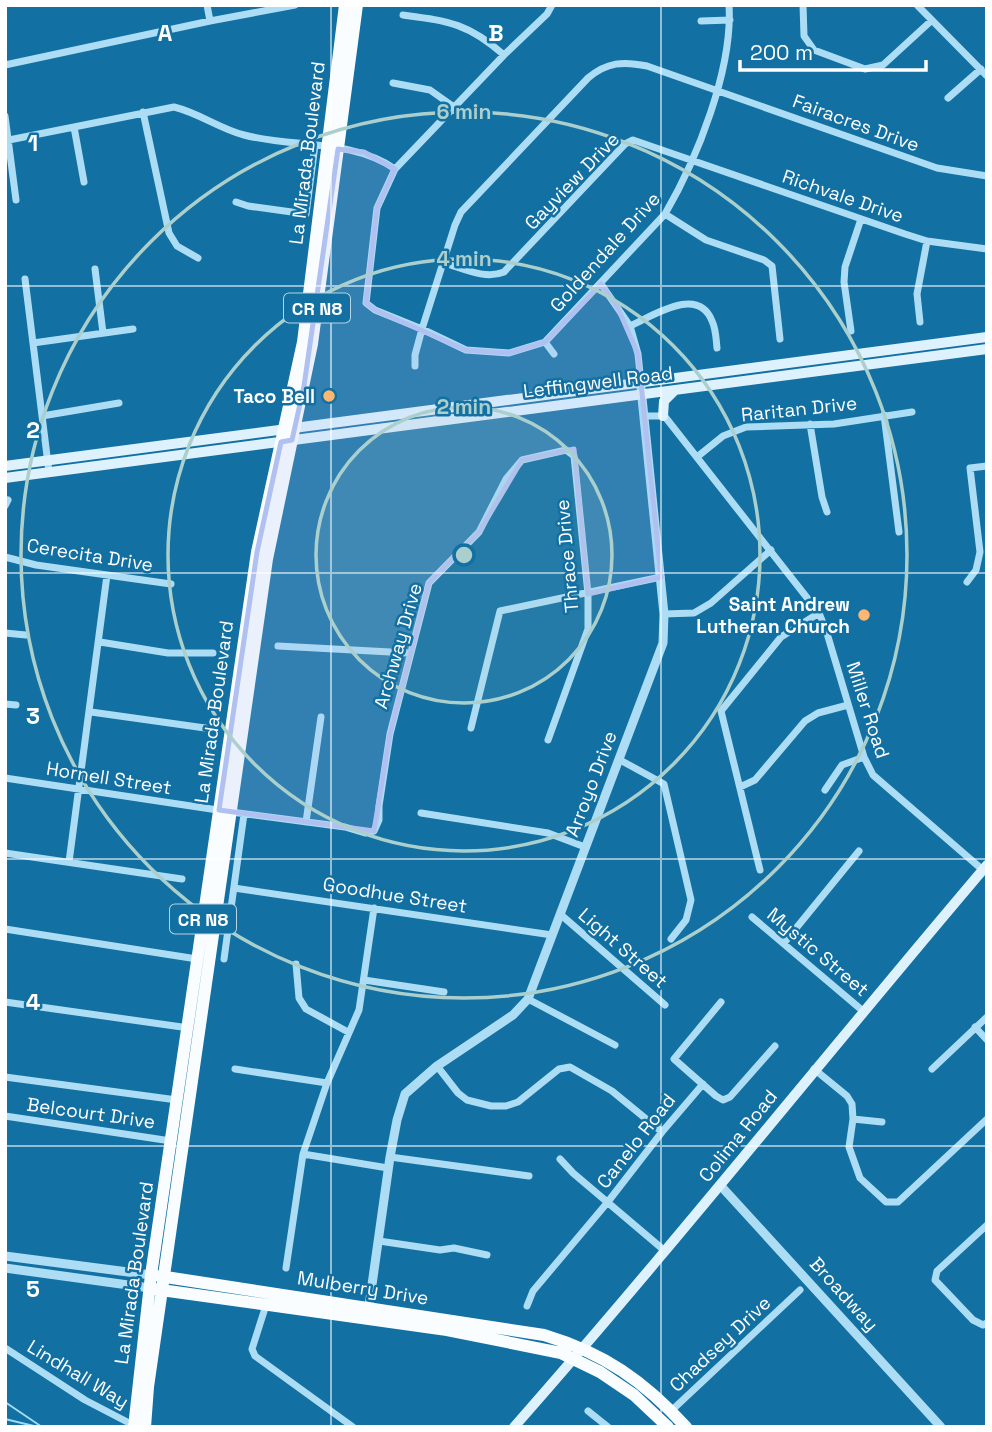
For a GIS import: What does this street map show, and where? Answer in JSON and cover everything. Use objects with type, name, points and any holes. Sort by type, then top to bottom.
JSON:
[{"type":"main road","name":"La Mirada Boulevard","points":[[135,1427],[194,1029],[231,812],[257,552],[313,344],[326,147],[345,5]]},
{"type":"main road","name":"La Mirada Boulevard","points":[[326,147],[357,5]]},
{"type":"main road","name":"Leffingwell Road","points":[[5,478],[288,435],[642,388],[987,337]]},
{"type":"main road","name":"Leffingwell Road","points":[[642,388],[676,390],[987,349]]},
{"type":"main road","points":[[663,415],[665,398],[676,390]]},
{"type":"main road","name":"Leffingwell Road","points":[[5,466],[288,435]]},
{"type":"main road","name":"La Mirada Boulevard","points":[[145,1427],[172,1141],[194,1029],[197,959],[231,812]]},
{"type":"main road","name":"Colima Road","points":[[514,1427],[579,1354],[814,1069],[985,870]]},
{"type":"main road","name":"Mulberry Drive","points":[[157,1283],[368,1314],[544,1335],[579,1354],[667,1419],[685,1427]]},
{"type":"street","points":[[207,5],[210,21]]},
{"type":"street","points":[[5,65],[295,5]]},
{"type":"street","points":[[9,140],[174,107],[190,111],[228,130],[247,136],[364,152],[383,160],[395,169],[547,14],[552,5]]},
{"type":"street","name":"Goldendale Drive","points":[[395,169],[377,208],[366,303],[375,310],[466,350],[509,353],[545,342],[665,214],[678,192],[718,90],[730,20],[729,5]]},
{"type":"street","points":[[803,5],[804,36],[814,50],[865,69],[883,65],[931,20]]},
{"type":"street","points":[[916,5],[987,76]]},
{"type":"street","points":[[402,15],[458,24],[486,39],[504,55]]},
{"type":"street","points":[[701,21],[730,20]]},
{"type":"street","name":"Fairacres Drive","points":[[415,366],[422,329],[461,212],[588,78],[613,63],[648,66],[937,168],[987,176]]},
{"type":"street","points":[[948,98],[981,69]]},
{"type":"street","points":[[393,83],[430,90],[454,107]]},
{"type":"street","points":[[143,112],[169,233],[177,246],[198,258]]},
{"type":"street","points":[[5,116],[16,200]]},
{"type":"street","points":[[74,127],[84,182]]},
{"type":"street","name":"Gayview Drive","points":[[444,263],[484,275],[494,276],[504,272],[625,144],[633,140],[692,159]]},
{"type":"street","points":[[236,202],[306,214],[326,147]]},
{"type":"street","name":"Richvale Drive","points":[[692,159],[927,241],[987,249]]},
{"type":"street","points":[[665,214],[706,240],[764,260],[772,266],[780,339]]},
{"type":"street","points":[[851,331],[844,282],[845,267],[861,219]]},
{"type":"street","points":[[919,323],[917,294],[927,241]]},
{"type":"street","points":[[96,269],[103,333]]},
{"type":"street","points":[[25,279],[48,472]]},
{"type":"street","name":"Arroyo Drive","points":[[368,1314],[388,1168],[405,1094],[437,1066],[513,1015],[528,999],[663,643],[661,578],[638,354],[630,327],[601,284]]},
{"type":"street","points":[[630,327],[677,305],[698,305],[709,313],[714,324],[717,348]]},
{"type":"street","points":[[33,343],[133,329]]},
{"type":"street","points":[[545,342],[554,354]]},
{"type":"street","points":[[42,416],[119,403]]},
{"type":"street","name":"Raritan Drive","points":[[697,457],[723,436],[746,427],[834,424],[912,412]]},
{"type":"street","points":[[646,416],[663,415]]},
{"type":"street","name":"Miller Road","points":[[663,415],[819,614],[864,757],[873,775],[985,870]]},
{"type":"street","points":[[884,415],[899,532]]},
{"type":"street","points":[[810,424],[827,512]]},
{"type":"street","name":"Thrace Drive","points":[[548,740],[588,629],[588,594],[574,456],[566,450]]},
{"type":"street","name":"Archway Drive","points":[[374,831],[379,820],[390,734],[429,583],[479,532],[506,479],[522,460],[566,450]]},
{"type":"street","points":[[967,582],[976,570],[980,552],[970,468],[987,466]]},
{"type":"street","points":[[664,614],[694,613],[711,603],[771,550]]},
{"type":"street","name":"Cerecita Drive","points":[[5,557],[37,565],[171,584]]},
{"type":"street","points":[[69,862],[107,575]]},
{"type":"street","points":[[471,728],[500,611],[661,578]]},
{"type":"street","points":[[760,870],[721,711],[781,637],[819,614]]},
{"type":"street","points":[[5,633],[26,635]]},
{"type":"street","points":[[100,642],[168,653],[213,653]]},
{"type":"street","points":[[278,646],[409,653]]},
{"type":"street","points":[[5,704],[16,705]]},
{"type":"street","points":[[740,788],[755,780],[805,721],[818,713],[848,705]]},
{"type":"street","points":[[90,712],[205,728]]},
{"type":"street","points":[[306,822],[321,717]]},
{"type":"street","points":[[825,790],[842,765],[864,757]]},
{"type":"street","points":[[620,760],[664,784],[691,900],[686,920],[671,939]]},
{"type":"street","name":"Hornell Street","points":[[5,778],[345,827],[365,833],[374,831]]},
{"type":"street","name":"La Mirada Boulevard","points":[[223,958],[234,888],[231,812]]},
{"type":"street","points":[[421,813],[548,833],[585,847]]},
{"type":"street","points":[[784,943],[859,851]]},
{"type":"street","points":[[5,853],[182,879]]},
{"type":"street","name":"Goodhue Street","points":[[234,888],[552,935]]},
{"type":"street","points":[[286,1268],[303,1154],[327,1083],[359,1010],[374,908]]},
{"type":"street","name":"Light Street","points":[[560,914],[665,1005]]},
{"type":"street","name":"Mystic Street","points":[[752,917],[863,1012]]},
{"type":"street","points":[[5,929],[197,959]]},
{"type":"street","points":[[296,964],[299,998],[306,1009],[348,1032]]},
{"type":"street","points":[[364,980],[444,992]]},
{"type":"street","points":[[528,999],[615,1045]]},
{"type":"street","points":[[5,1002],[194,1029]]},
{"type":"street","points":[[721,1002],[674,1059],[703,1084],[723,1100],[730,1097],[775,1046]]},
{"type":"street","points":[[932,1069],[987,1017]]},
{"type":"street","points":[[975,1027],[987,1040]]},
{"type":"street","points":[[437,1066],[458,1093],[467,1100],[491,1106],[506,1106],[518,1102],[559,1069],[570,1067],[612,1091],[662,1132]]},
{"type":"street","points":[[235,1069],[327,1083]]},
{"type":"street","points":[[814,1069],[847,1096],[852,1104],[849,1147],[860,1178],[886,1202],[898,1202],[987,1119]]},
{"type":"street","points":[[5,1077],[178,1100]]},
{"type":"street","name":"Canelo Road","points":[[527,1306],[533,1291],[703,1084]]},
{"type":"street","name":"Belcourt Drive","points":[[5,1116],[172,1141]]},
{"type":"street","points":[[853,1119],[882,1122]]},
{"type":"street","points":[[303,1154],[388,1168]]},
{"type":"street","points":[[390,1157],[530,1176]]},
{"type":"street","points":[[560,1159],[664,1251]]},
{"type":"street","name":"Broadway","points":[[720,1185],[941,1427]]},
{"type":"street","points":[[987,1225],[937,1270],[935,1280],[972,1320],[983,1325],[987,1323]]},
{"type":"street","points":[[379,1241],[440,1250],[454,1248],[486,1255]]},
{"type":"street","name":"Mulberry Drive","points":[[5,1256],[157,1283]]},
{"type":"street","name":"Mulberry Drive","points":[[5,1268],[157,1283]]},
{"type":"street","name":"Chadsey Drive","points":[[667,1419],[800,1290]]},
{"type":"street","points":[[268,1299],[252,1349],[255,1356],[353,1427]]},
{"type":"street","name":"Lindhall Way","points":[[5,1348],[85,1400],[135,1427]]},
{"type":"street","points":[[588,1411],[608,1427]]},
{"type":"highlighted area","points":[[338,149],[364,152],[395,169],[377,208],[366,303],[375,310],[466,350],[509,353],[545,342],[601,284],[617,306],[638,354],[661,577],[588,594],[574,449],[522,460],[479,532],[429,583],[390,734],[374,831],[219,810],[257,552],[281,442],[292,440],[304,386]]},
{"type":"waterway","points":[[5,1402],[42,1427]]},
{"type":"waterway","points":[[5,1419],[38,1427]]},
{"type":"place","name":"Taco Bell","points":[[329,396]]},
{"type":"place","name":"Saint Andrew Lutheran Church","points":[[864,615]]}]
